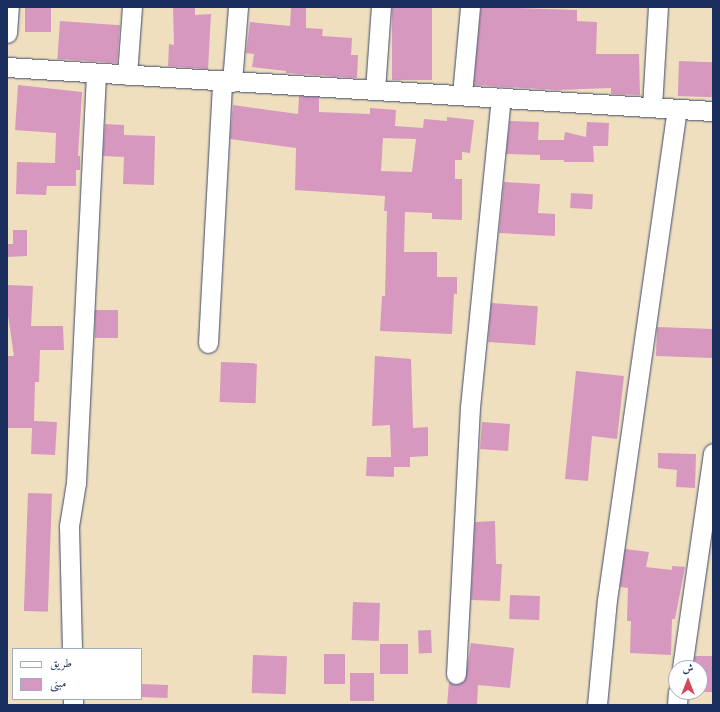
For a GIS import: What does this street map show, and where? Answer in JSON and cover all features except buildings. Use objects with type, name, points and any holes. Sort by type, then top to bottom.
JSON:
[{"type":"street","points":[[7,33],[9,7]]},
{"type":"street","points":[[127,74],[132,7]]},
{"type":"street","points":[[208,343],[227,82],[238,7]]},
{"type":"street","points":[[375,90],[381,7]]},
{"type":"street","points":[[462,96],[470,7]]},
{"type":"street","points":[[652,108],[658,7]]},
{"type":"street","points":[[7,67],[227,82],[713,111]]},
{"type":"street","points":[[72,648],[69,526],[76,483],[96,73]]},
{"type":"street","points":[[456,674],[470,408],[501,98]]},
{"type":"street","points":[[597,705],[607,600],[677,109]]},
{"type":"street","points":[[683,660],[713,453]]}]
